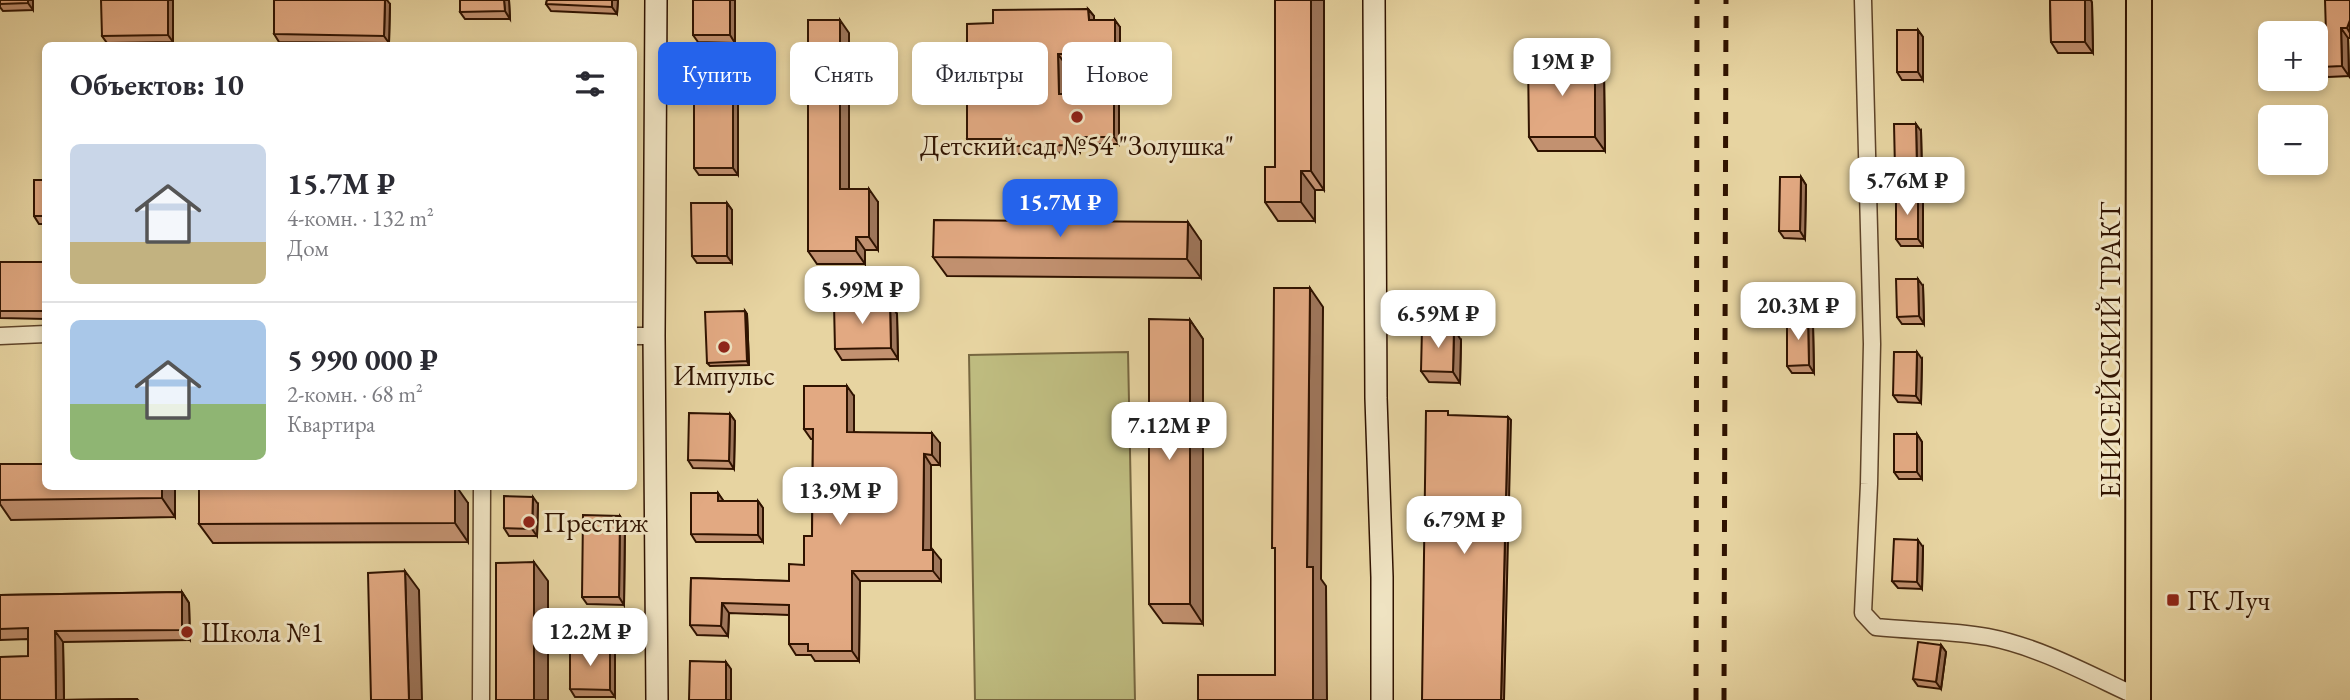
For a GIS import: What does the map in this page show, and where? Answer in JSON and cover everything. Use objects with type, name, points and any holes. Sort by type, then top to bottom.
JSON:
[{"type":"main road","name":"ЕНИСЕЙСКИЙ ТРАКТ","points":[[2138,698],[2139,0]]},
{"type":"street","points":[[656,0],[644,336],[657,700]]},
{"type":"street","points":[[1374,0],[1376,398],[1382,577],[1382,700]]},
{"type":"street","points":[[1863,0],[1872,344],[1863,613],[1876,627],[1953,631],[1991,638],[2070,665],[2138,698]]},
{"type":"street","points":[[0,336],[42,334]]},
{"type":"street","points":[[481,700],[482,490]]},
{"type":"shaded area","points":[[1128,352],[1135,700],[975,700],[969,355]]},
{"type":"building","points":[[0,0],[28,0],[28,3],[0,4]]},
{"type":"building","points":[[101,0],[168,0],[168,35],[102,36]]},
{"type":"building","points":[[274,0],[385,0],[384,36],[274,34]]},
{"type":"building","points":[[460,0],[504,0],[505,11],[460,12]]},
{"type":"building","points":[[547,0],[612,0],[612,7],[546,4]]},
{"type":"building","points":[[693,0],[730,0],[730,35],[693,35]]},
{"type":"building","points":[[1275,0],[1311,0],[1311,171],[1301,171],[1301,202],[1265,202],[1265,167],[1275,167]]},
{"type":"building","points":[[2050,0],[2085,0],[2085,42],[2051,42]]},
{"type":"building","points":[[2325,0],[2350,0],[2350,20],[2347,28],[2341,28],[2342,66],[2328,67],[2328,21],[2326,21]]},
{"type":"building","points":[[1088,9],[1089,20],[1115,20],[1115,42],[1062,42],[1062,54],[1058,54],[1059,94],[1062,94],[1062,105],[1114,105],[1114,137],[1075,137],[1075,145],[1009,146],[1009,139],[967,139],[967,105],[1048,105],[1048,42],[967,42],[967,24],[993,23],[993,10]]},
{"type":"building","points":[[808,20],[840,20],[840,42],[808,42]]},
{"type":"building","points":[[1897,30],[1918,30],[1918,72],[1897,72]]},
{"type":"building","points":[[1528,59],[1595,59],[1595,137],[1529,137]]},
{"type":"building","points":[[694,105],[733,105],[733,168],[694,168]]},
{"type":"building","points":[[808,105],[840,105],[840,189],[869,189],[869,237],[856,237],[856,251],[808,251]]},
{"type":"building","points":[[1894,124],[1916,124],[1917,168],[1895,169]]},
{"type":"building","points":[[1780,177],[1801,177],[1800,231],[1779,231]]},
{"type":"building","points":[[34,180],[42,180],[42,216],[34,216]]},
{"type":"building","points":[[1896,195],[1918,195],[1918,239],[1896,239]]},
{"type":"building","points":[[691,203],[727,203],[727,256],[692,256]]},
{"type":"building","points":[[934,220],[1188,222],[1187,259],[933,257]]},
{"type":"building","points":[[0,262],[42,262],[42,311],[0,311]]},
{"type":"building","points":[[1896,279],[1918,279],[1919,316],[1897,317]]},
{"type":"building","points":[[1274,288],[1310,288],[1307,567],[1313,567],[1313,700],[1198,700],[1198,675],[1275,675],[1275,548],[1272,548]]},
{"type":"building","points":[[890,303],[891,348],[835,349],[834,304]]},
{"type":"building","points":[[745,311],[747,361],[707,363],[705,312]]},
{"type":"building","points":[[1787,318],[1808,318],[1809,365],[1787,366]]},
{"type":"building","points":[[1149,319],[1190,320],[1190,604],[1149,604]]},
{"type":"building","points":[[1422,328],[1454,329],[1453,372],[1421,371]]},
{"type":"building","points":[[1894,352],[1917,352],[1916,396],[1893,395]]},
{"type":"building","points":[[804,386],[847,386],[847,432],[932,433],[932,455],[924,454],[923,550],[933,550],[933,571],[852,571],[852,651],[808,651],[808,644],[789,644],[789,605],[722,603],[721,626],[690,625],[691,578],[789,581],[789,564],[804,565],[804,536],[812,536],[813,429],[804,429]]},
{"type":"building","points":[[1426,411],[1448,411],[1448,415],[1508,417],[1501,700],[1422,700]]},
{"type":"building","points":[[689,413],[730,414],[729,461],[688,460]]},
{"type":"building","points":[[1894,434],[1917,434],[1917,472],[1894,472]]},
{"type":"building","points":[[0,464],[42,464],[42,490],[162,490],[162,498],[0,500]]},
{"type":"building","points":[[199,490],[455,490],[455,523],[199,524]]},
{"type":"building","points":[[691,493],[718,493],[718,501],[758,501],[758,535],[691,534]]},
{"type":"building","points":[[504,496],[533,497],[532,529],[504,528]]},
{"type":"building","points":[[583,515],[620,516],[619,597],[582,597]]},
{"type":"building","points":[[1894,539],[1918,540],[1917,582],[1892,581]]},
{"type":"building","points":[[534,562],[534,700],[496,700],[496,563]]},
{"type":"building","points":[[405,571],[409,700],[371,700],[368,573]]},
{"type":"building","points":[[182,592],[182,630],[55,631],[56,700],[0,700],[0,657],[28,656],[28,628],[0,629],[0,595]]},
{"type":"building","points":[[1918,642],[1941,645],[1936,682],[1913,679]]},
{"type":"building","points":[[570,646],[610,647],[610,690],[570,689]]},
{"type":"building","points":[[690,661],[726,662],[726,700],[689,700]]},
{"type":"building","points":[[137,699],[137,700],[56,700]]},
{"type":"railway","points":[[1696,700],[1697,0]]},
{"type":"railway","points":[[1724,700],[1726,0]]},
{"type":"place","name":"Детский сад №54 \"Золушка\"","points":[[1077,117]]},
{"type":"place","name":"Импульс","points":[[724,347]]},
{"type":"place","name":"Престиж","points":[[529,522]]},
{"type":"place","name":"ГК Луч","points":[[2173,600]]},
{"type":"place","name":"Школа №1","points":[[187,632]]}]
